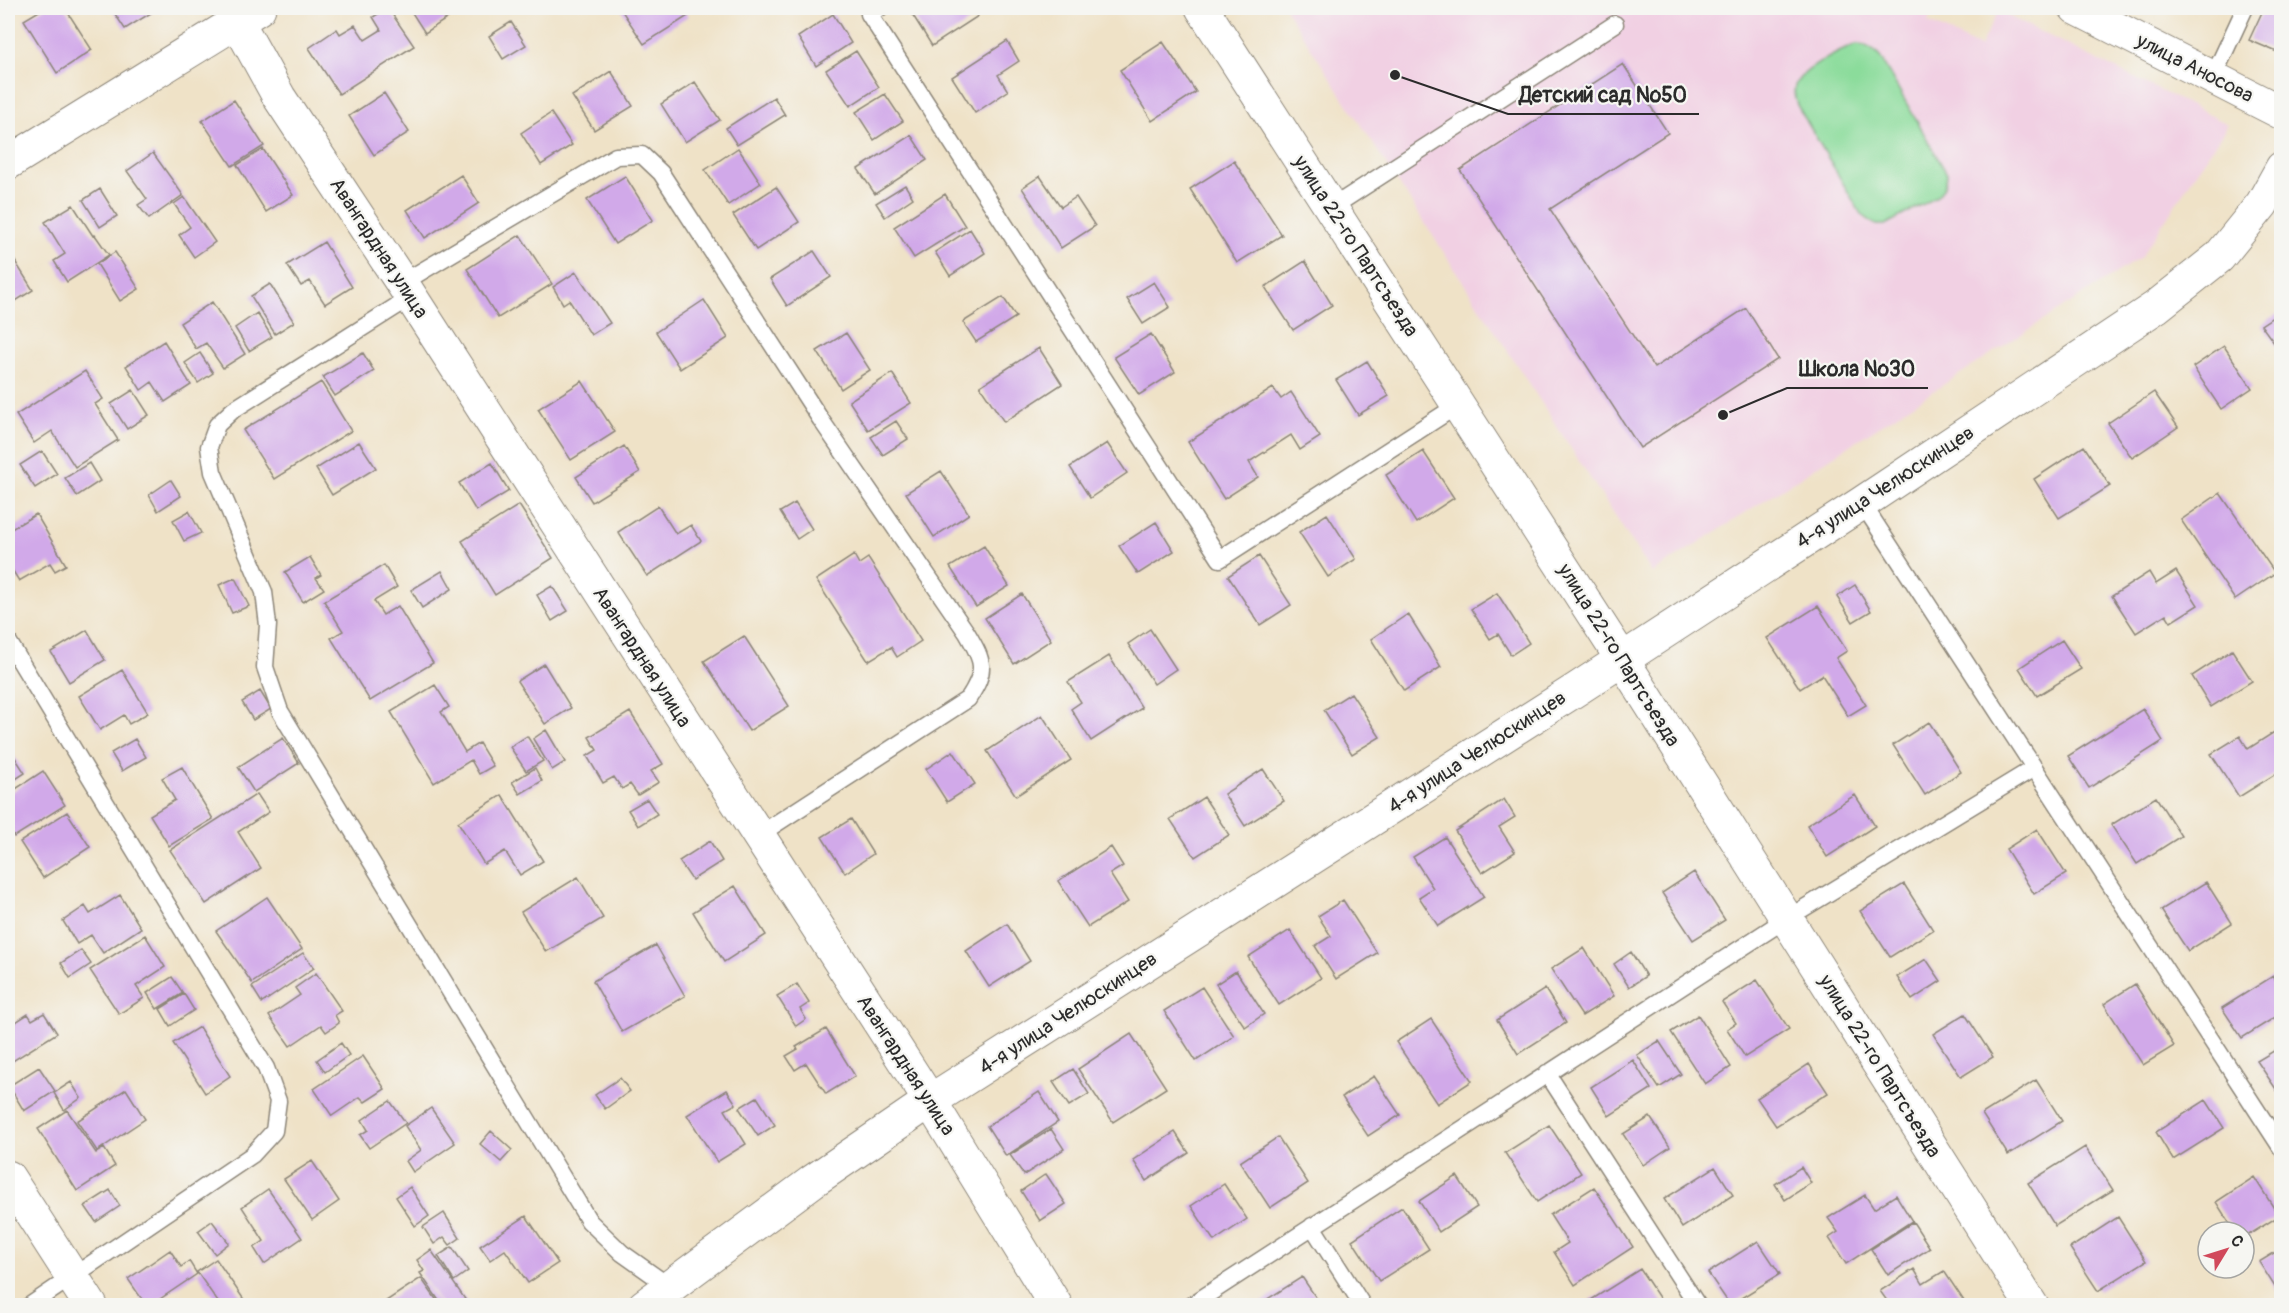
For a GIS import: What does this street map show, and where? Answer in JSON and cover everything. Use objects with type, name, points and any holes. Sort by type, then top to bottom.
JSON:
[{"type":"street","name":"улица 22-го Партсъезда","points":[[1202,8],[1622,659],[2032,1305]]},
{"type":"street","points":[[8,163],[242,12]]},
{"type":"street","name":"Авангардная улица","points":[[242,12],[279,97],[407,290],[930,1101],[1056,1305]]},
{"type":"street","name":"улица Аносова","points":[[2095,12],[2282,113]]},
{"type":"street","name":"4-я улица Челюскинцев","points":[[644,1305],[813,1181],[930,1101],[1622,659],[1862,503],[2156,307],[2219,257],[2262,204],[2282,168]]},
{"type":"street","points":[[8,1177],[91,1305]]},
{"type":"lane","points":[[880,8],[869,14],[1220,559],[1458,405]]},
{"type":"lane","points":[[2213,77],[2245,8]]},
{"type":"lane","points":[[1331,208],[1615,24]]},
{"type":"lane","points":[[670,1287],[622,1253],[589,1221],[280,711],[266,667],[268,625],[264,592],[213,472],[209,447],[217,425],[233,410],[407,290],[616,156],[642,155],[661,173],[821,420],[982,658],[979,682],[968,699],[757,836]]},
{"type":"lane","points":[[1862,503],[2282,1149]]},
{"type":"lane","points":[[8,640],[266,1068],[278,1101],[274,1131],[252,1155],[29,1305]]},
{"type":"lane","points":[[1190,1305],[1786,918],[2034,768]]},
{"type":"lane","points":[[1548,1073],[1698,1305]]},
{"type":"lane","points":[[1312,1226],[1363,1305]]},
{"type":"shaded area","points":[[1285,8],[1934,8],[1928,22],[1980,47],[1998,11],[2228,124],[2141,257],[1652,573]]},
{"type":"green space","points":[[1856,45],[1869,48],[1880,57],[1947,174],[1944,188],[1935,198],[1885,225],[1876,225],[1861,214],[1797,105],[1794,96],[1798,80],[1813,67]]},
{"type":"building","points":[[44,8],[65,8],[92,50],[57,73],[24,20]]},
{"type":"building","points":[[111,8],[159,8],[125,29]]},
{"type":"building","points":[[388,8],[414,46],[339,94],[309,48],[337,29],[340,34],[355,25],[365,40],[381,30],[373,17]]},
{"type":"building","points":[[409,8],[459,8],[460,10],[425,33]]},
{"type":"building","points":[[620,8],[682,8],[688,16],[644,44]]},
{"type":"building","points":[[973,8],[978,16],[932,46],[909,9]]},
{"type":"building","points":[[2264,8],[2282,8],[2282,42],[2277,52],[2249,40]]},
{"type":"building","points":[[833,14],[851,43],[816,66],[798,37]]},
{"type":"building","points":[[511,22],[526,45],[503,59],[489,36]]},
{"type":"building","points":[[1007,41],[1019,61],[998,75],[1008,91],[975,113],[952,77]]},
{"type":"building","points":[[1163,42],[1196,92],[1152,121],[1120,70]]},
{"type":"building","points":[[856,51],[879,87],[850,106],[826,70]]},
{"type":"building","points":[[1623,64],[1668,133],[1550,209],[1654,368],[1746,308],[1778,359],[1640,448],[1460,170]]},
{"type":"building","points":[[611,71],[633,106],[594,130],[572,96]]},
{"type":"building","points":[[695,82],[720,120],[685,142],[661,104]]},
{"type":"building","points":[[384,93],[409,132],[374,155],[349,116]]},
{"type":"building","points":[[885,94],[903,121],[874,140],[856,112]]},
{"type":"building","points":[[774,97],[785,115],[737,145],[726,128]]},
{"type":"building","points":[[234,100],[264,146],[232,166],[202,121]]},
{"type":"building","points":[[551,113],[572,145],[541,165],[521,133]]},
{"type":"building","points":[[911,135],[927,160],[875,194],[858,169]]},
{"type":"building","points":[[738,148],[761,183],[728,205],[705,170]]},
{"type":"building","points":[[263,149],[293,195],[266,212],[237,165]]},
{"type":"building","points":[[153,153],[183,195],[149,219],[138,205],[147,199],[127,171]]},
{"type":"building","points":[[1234,161],[1282,235],[1237,263],[1190,189]]},
{"type":"building","points":[[461,175],[479,203],[425,238],[407,210]]},
{"type":"building","points":[[625,176],[653,220],[615,244],[587,200]]},
{"type":"building","points":[[1040,176],[1061,207],[1076,197],[1095,226],[1061,248],[1022,188]]},
{"type":"building","points":[[905,185],[913,198],[885,217],[876,203]]},
{"type":"building","points":[[776,187],[799,222],[756,250],[733,215]]},
{"type":"building","points":[[100,189],[117,216],[100,227],[83,200]]},
{"type":"building","points":[[945,194],[965,226],[914,258],[894,227]]},
{"type":"building","points":[[184,197],[215,242],[194,257],[179,235],[190,227],[174,204]]},
{"type":"building","points":[[73,205],[93,236],[95,235],[109,255],[67,282],[54,261],[65,254],[45,222]]},
{"type":"building","points":[[970,229],[985,253],[950,276],[935,252]]},
{"type":"building","points":[[520,235],[552,284],[498,318],[467,269]]},
{"type":"building","points":[[324,242],[352,287],[325,304],[310,281],[301,286],[287,265]]},
{"type":"building","points":[[8,250],[33,290],[8,306]]},
{"type":"building","points":[[814,251],[831,277],[787,306],[770,279]]},
{"type":"building","points":[[115,252],[139,289],[120,301],[97,264]]},
{"type":"building","points":[[1305,261],[1332,305],[1293,330],[1265,287]]},
{"type":"building","points":[[576,272],[610,323],[591,335],[569,300],[563,304],[553,287]]},
{"type":"building","points":[[1154,282],[1170,307],[1143,324],[1127,299]]},
{"type":"building","points":[[270,284],[294,322],[275,334],[251,296]]},
{"type":"building","points":[[1003,297],[1016,317],[976,342],[963,322]]},
{"type":"building","points":[[704,300],[728,338],[680,369],[656,332]]},
{"type":"building","points":[[212,302],[245,354],[223,368],[206,343],[196,349],[180,323]]},
{"type":"building","points":[[2282,311],[2282,354],[2261,325]]},
{"type":"building","points":[[257,313],[272,337],[249,351],[235,328]]},
{"type":"building","points":[[846,333],[870,370],[841,389],[817,351]]},
{"type":"building","points":[[1151,334],[1175,372],[1139,395],[1114,357]]},
{"type":"building","points":[[164,341],[191,385],[165,402],[152,382],[141,390],[126,366]]},
{"type":"building","points":[[2224,346],[2252,388],[2221,409],[2193,367]]},
{"type":"building","points":[[1039,348],[1062,384],[1004,422],[980,386]]},
{"type":"building","points":[[200,353],[213,373],[198,383],[185,363]]},
{"type":"building","points":[[363,353],[374,371],[335,396],[323,377]]},
{"type":"building","points":[[1367,361],[1389,396],[1358,415],[1336,380]]},
{"type":"building","points":[[85,371],[103,399],[95,404],[118,440],[75,467],[52,431],[34,443],[16,415]]},
{"type":"building","points":[[892,373],[911,403],[868,430],[849,401]]},
{"type":"building","points":[[582,381],[615,432],[571,460],[538,409]]},
{"type":"building","points":[[321,382],[351,431],[274,479],[243,430]]},
{"type":"building","points":[[1273,388],[1281,399],[1291,392],[1320,437],[1300,450],[1291,435],[1249,462],[1258,477],[1224,499],[1188,442]]},
{"type":"building","points":[[133,390],[149,415],[127,429],[111,404]]},
{"type":"building","points":[[2154,392],[2178,427],[2132,458],[2108,423]]},
{"type":"building","points":[[896,421],[908,439],[883,455],[871,437]]},
{"type":"building","points":[[359,442],[376,468],[332,495],[316,469]]},
{"type":"building","points":[[1107,443],[1127,473],[1090,498],[1070,467]]},
{"type":"building","points":[[624,446],[640,472],[592,502],[576,477]]},
{"type":"building","points":[[2084,446],[2110,486],[2059,518],[2034,479]]},
{"type":"building","points":[[42,451],[57,474],[35,488],[20,465]]},
{"type":"building","points":[[1423,451],[1454,498],[1416,523],[1386,475]]},
{"type":"building","points":[[89,463],[100,481],[77,496],[65,478]]},
{"type":"building","points":[[492,463],[509,491],[476,511],[459,483]]},
{"type":"building","points":[[941,471],[969,514],[934,537],[906,493]]},
{"type":"building","points":[[171,480],[181,496],[158,511],[149,495]]},
{"type":"building","points":[[2220,493],[2275,573],[2235,600],[2181,520]]},
{"type":"building","points":[[795,503],[812,529],[797,539],[780,512]]},
{"type":"building","points":[[519,505],[553,558],[495,595],[462,541]]},
{"type":"building","points":[[658,506],[676,534],[691,525],[701,541],[647,576],[618,532]]},
{"type":"building","points":[[189,511],[201,533],[184,541],[173,520]]},
{"type":"building","points":[[36,514],[66,565],[55,571],[50,563],[19,581],[8,563],[8,531]]},
{"type":"building","points":[[1327,514],[1356,559],[1328,577],[1299,532]]},
{"type":"building","points":[[1156,522],[1174,551],[1138,574],[1119,546]]},
{"type":"building","points":[[984,546],[1009,586],[976,607],[950,567]]},
{"type":"building","points":[[854,555],[859,564],[868,558],[921,641],[897,657],[891,647],[868,661],[816,580]]},
{"type":"building","points":[[1259,556],[1291,605],[1260,625],[1228,576]]},
{"type":"building","points":[[310,557],[321,575],[316,578],[324,589],[303,602],[285,572]]},
{"type":"building","points":[[384,565],[397,587],[374,601],[383,615],[398,606],[433,663],[370,701],[331,638],[343,631],[324,601]]},
{"type":"building","points":[[442,571],[452,589],[422,608],[411,590]]},
{"type":"building","points":[[2176,571],[2198,605],[2171,622],[2166,614],[2136,633],[2112,596],[2149,572],[2156,584]]},
{"type":"building","points":[[235,578],[249,606],[232,613],[219,585]]},
{"type":"building","points":[[1855,585],[1871,611],[1853,622],[1837,597]]},
{"type":"building","points":[[552,586],[568,611],[552,621],[537,595]]},
{"type":"building","points":[[1497,593],[1529,643],[1511,655],[1498,634],[1490,639],[1471,609]]},
{"type":"building","points":[[1022,594],[1051,640],[1014,664],[985,618]]},
{"type":"building","points":[[1818,606],[1847,651],[1836,658],[1866,705],[1848,716],[1822,675],[1800,689],[1767,638]]},
{"type":"building","points":[[1408,614],[1441,667],[1404,691],[1371,639]]},
{"type":"building","points":[[1150,629],[1176,669],[1154,684],[1128,644]]},
{"type":"building","points":[[87,630],[105,660],[69,682],[51,652]]},
{"type":"building","points":[[744,636],[789,706],[749,731],[704,661]]},
{"type":"building","points":[[2062,640],[2081,669],[2037,696],[2019,668]]},
{"type":"building","points":[[2232,650],[2252,681],[2211,707],[2192,676]]},
{"type":"building","points":[[1109,656],[1142,708],[1091,741],[1071,709],[1081,702],[1068,682]]},
{"type":"building","points":[[544,664],[571,708],[545,724],[517,681]]},
{"type":"building","points":[[122,670],[148,713],[129,724],[124,715],[100,730],[79,696]]},
{"type":"building","points":[[435,685],[449,707],[441,712],[465,752],[479,743],[493,766],[479,774],[471,760],[434,783],[391,712]]},
{"type":"building","points":[[260,691],[271,709],[253,720],[242,702]]},
{"type":"building","points":[[1351,693],[1380,737],[1352,754],[1324,710]]},
{"type":"building","points":[[2143,709],[2163,741],[2089,788],[2068,756]]},
{"type":"building","points":[[630,712],[663,764],[651,771],[659,782],[638,795],[630,784],[622,789],[614,777],[603,783],[587,756],[597,750],[589,737]]},
{"type":"building","points":[[1042,715],[1071,760],[1016,796],[987,751]]},
{"type":"building","points":[[1929,722],[1961,772],[1925,795],[1893,745]]},
{"type":"building","points":[[2279,729],[2282,733],[2282,770],[2239,797],[2211,754],[2240,736],[2248,749]]},
{"type":"building","points":[[546,730],[565,762],[552,770],[533,739]]},
{"type":"building","points":[[527,736],[543,761],[526,771],[510,747]]},
{"type":"building","points":[[283,738],[299,763],[254,792],[238,767]]},
{"type":"building","points":[[135,739],[146,757],[122,771],[111,753]]},
{"type":"building","points":[[953,751],[975,784],[947,802],[926,769]]},
{"type":"building","points":[[14,756],[25,773],[8,784],[8,761]]},
{"type":"building","points":[[182,767],[213,819],[169,846],[150,815],[175,800],[162,778]]},
{"type":"building","points":[[535,768],[542,781],[520,794],[512,782]]},
{"type":"building","points":[[1263,769],[1284,801],[1245,826],[1224,794]]},
{"type":"building","points":[[43,771],[65,805],[14,837],[8,827],[8,794]]},
{"type":"building","points":[[257,794],[269,812],[238,832],[261,868],[206,904],[170,850]]},
{"type":"building","points":[[502,795],[543,861],[520,875],[505,851],[484,864],[458,822]]},
{"type":"building","points":[[1855,795],[1875,826],[1827,857],[1807,825]]},
{"type":"building","points":[[1204,797],[1229,835],[1195,857],[1170,819]]},
{"type":"building","points":[[2156,797],[2181,836],[2137,864],[2111,825]]},
{"type":"building","points":[[647,799],[657,814],[638,826],[628,810]]},
{"type":"building","points":[[1504,799],[1515,817],[1499,827],[1515,852],[1482,873],[1455,831]]},
{"type":"building","points":[[67,812],[90,847],[43,878],[20,842]]},
{"type":"building","points":[[851,819],[873,854],[845,873],[822,837]]},
{"type":"building","points":[[2037,829],[2066,874],[2034,894],[2006,849]]},
{"type":"building","points":[[1445,837],[1484,897],[1438,926],[1419,897],[1433,888],[1413,857]]},
{"type":"building","points":[[710,841],[722,861],[692,880],[679,861]]},
{"type":"building","points":[[1111,847],[1123,866],[1110,874],[1128,902],[1088,927],[1058,881]]},
{"type":"building","points":[[1694,872],[1725,920],[1693,940],[1662,893]]},
{"type":"building","points":[[578,877],[603,918],[546,952],[521,912]]},
{"type":"building","points":[[2206,882],[2232,923],[2188,951],[2161,910]]},
{"type":"building","points":[[1904,884],[1933,930],[1890,957],[1860,911]]},
{"type":"building","points":[[735,886],[766,935],[724,962],[693,912]]},
{"type":"building","points":[[120,895],[141,928],[103,953],[91,935],[77,944],[63,921],[85,906],[90,914]]},
{"type":"building","points":[[267,897],[302,949],[252,983],[216,931]]},
{"type":"building","points":[[1343,900],[1377,953],[1336,979],[1315,946],[1331,936],[1318,916]]},
{"type":"building","points":[[1007,924],[1030,961],[989,987],[966,951]]},
{"type":"building","points":[[1290,930],[1321,978],[1279,1005],[1248,957]]},
{"type":"building","points":[[145,935],[165,967],[136,986],[144,998],[119,1014],[90,970]]},
{"type":"building","points":[[656,945],[685,996],[622,1032],[593,981]]},
{"type":"building","points":[[1584,948],[1614,996],[1582,1016],[1551,969]]},
{"type":"building","points":[[81,950],[91,964],[70,978],[61,963]]},
{"type":"building","points":[[1631,952],[1646,976],[1629,987],[1614,964]]},
{"type":"building","points":[[303,953],[314,968],[262,1003],[252,987]]},
{"type":"building","points":[[1926,959],[1941,981],[1912,1000],[1897,977]]},
{"type":"building","points":[[1236,971],[1264,1014],[1245,1027],[1216,984]]},
{"type":"building","points":[[316,973],[342,1011],[335,1015],[339,1023],[326,1032],[321,1025],[290,1046],[269,1016],[300,995],[295,988]]},
{"type":"building","points":[[2273,976],[2282,989],[2282,1013],[2242,1038],[2222,1008]]},
{"type":"building","points":[[172,977],[183,993],[157,1009],[147,993]]},
{"type":"building","points":[[1757,980],[1789,1029],[1745,1057],[1727,1029],[1736,1023],[1722,1002]]},
{"type":"building","points":[[797,984],[809,1003],[800,1009],[806,1019],[796,1026],[777,996]]},
{"type":"building","points":[[2135,984],[2174,1046],[2143,1065],[2104,1004]]},
{"type":"building","points":[[1202,987],[1234,1036],[1196,1061],[1164,1011]]},
{"type":"building","points":[[1545,989],[1566,1023],[1518,1054],[1497,1020]]},
{"type":"building","points":[[184,994],[194,1010],[170,1026],[160,1009]]},
{"type":"building","points":[[44,1013],[57,1033],[8,1064],[8,1027],[28,1014],[32,1020]]},
{"type":"building","points":[[1965,1014],[1993,1057],[1961,1077],[1933,1034]]},
{"type":"building","points":[[1698,1015],[1731,1067],[1705,1084],[1671,1032]]},
{"type":"building","points":[[1431,1019],[1472,1081],[1437,1104],[1396,1042]]},
{"type":"building","points":[[199,1027],[230,1076],[205,1093],[173,1043]]},
{"type":"building","points":[[826,1029],[855,1076],[826,1094],[806,1063],[795,1070],[786,1056],[798,1049],[796,1047]]},
{"type":"building","points":[[1131,1034],[1166,1088],[1113,1122],[1078,1069]]},
{"type":"building","points":[[1659,1041],[1681,1074],[1659,1088],[1637,1055]]},
{"type":"building","points":[[341,1043],[349,1055],[325,1072],[317,1060]]},
{"type":"building","points":[[2282,1046],[2282,1090],[2278,1092],[2257,1061]]},
{"type":"building","points":[[363,1056],[385,1089],[365,1102],[360,1097],[332,1116],[314,1089]]},
{"type":"building","points":[[1633,1060],[1651,1089],[1609,1116],[1591,1087]]},
{"type":"building","points":[[1809,1064],[1828,1093],[1776,1126],[1757,1098]]},
{"type":"building","points":[[39,1067],[55,1091],[24,1111],[9,1086]]},
{"type":"building","points":[[1073,1069],[1089,1094],[1069,1106],[1053,1082]]},
{"type":"building","points":[[1374,1076],[1400,1115],[1368,1136],[1342,1097]]},
{"type":"building","points":[[620,1078],[630,1091],[605,1109],[595,1095]]},
{"type":"building","points":[[2036,1080],[2062,1121],[2008,1155],[1982,1114]]},
{"type":"building","points":[[71,1082],[81,1098],[64,1110],[54,1093]]},
{"type":"building","points":[[126,1089],[145,1119],[97,1151],[77,1121]]},
{"type":"building","points":[[727,1090],[736,1104],[725,1110],[746,1144],[717,1162],[687,1115]]},
{"type":"building","points":[[1039,1092],[1058,1122],[1006,1156],[987,1126]]},
{"type":"building","points":[[757,1097],[775,1125],[758,1136],[739,1108]]},
{"type":"building","points":[[2206,1100],[2224,1128],[2173,1160],[2156,1132]]},
{"type":"building","points":[[390,1101],[406,1123],[369,1148],[360,1135],[368,1130],[362,1120]]},
{"type":"building","points":[[431,1108],[455,1143],[413,1172],[406,1161],[421,1150],[405,1126]]},
{"type":"building","points":[[67,1110],[96,1153],[104,1148],[115,1166],[77,1191],[38,1129]]},
{"type":"building","points":[[1650,1117],[1670,1147],[1643,1165],[1623,1134]]},
{"type":"building","points":[[1549,1125],[1581,1173],[1537,1202],[1505,1153]]},
{"type":"building","points":[[1051,1129],[1064,1149],[1024,1175],[1010,1155]]},
{"type":"building","points":[[491,1131],[512,1150],[501,1162],[480,1144]]},
{"type":"building","points":[[1175,1132],[1189,1153],[1146,1181],[1133,1160]]},
{"type":"building","points":[[1278,1137],[1308,1183],[1270,1208],[1240,1162]]},
{"type":"building","points":[[2085,1147],[2113,1190],[2055,1226],[2028,1183]]},
{"type":"building","points":[[312,1161],[339,1201],[312,1220],[284,1179]]},
{"type":"building","points":[[1715,1167],[1733,1195],[1682,1228],[1664,1199]]},
{"type":"building","points":[[1801,1167],[1811,1183],[1785,1200],[1775,1184]]},
{"type":"building","points":[[1046,1174],[1066,1204],[1040,1221],[1021,1191]]},
{"type":"building","points":[[1457,1176],[1477,1207],[1439,1232],[1419,1201]]},
{"type":"building","points":[[2254,1177],[2279,1216],[2256,1230],[2256,1220],[2227,1220],[2216,1202]]},
{"type":"building","points":[[1224,1184],[1247,1219],[1214,1241],[1191,1206]]},
{"type":"building","points":[[410,1187],[429,1216],[415,1226],[396,1197]]},
{"type":"building","points":[[1594,1187],[1633,1247],[1575,1285],[1554,1252],[1568,1243],[1550,1215]]},
{"type":"building","points":[[268,1189],[302,1238],[264,1264],[254,1248],[264,1241],[242,1207]]},
{"type":"building","points":[[110,1190],[120,1206],[96,1222],[85,1206]]},
{"type":"building","points":[[1865,1195],[1874,1209],[1896,1195],[1912,1221],[1846,1264],[1829,1238],[1838,1232],[1828,1218]]},
{"type":"building","points":[[1402,1207],[1429,1249],[1379,1281],[1352,1240]]},
{"type":"building","points":[[444,1213],[460,1238],[450,1245],[444,1237],[434,1244],[423,1227]]},
{"type":"building","points":[[526,1216],[558,1263],[528,1283],[505,1250],[490,1260],[480,1246]]},
{"type":"building","points":[[2118,1217],[2146,1261],[2098,1291],[2070,1248]]},
{"type":"building","points":[[212,1221],[229,1243],[215,1254],[198,1231]]},
{"type":"building","points":[[1913,1222],[1930,1248],[1888,1275],[1871,1249]]},
{"type":"building","points":[[1758,1241],[1780,1274],[1730,1305],[1708,1273]]},
{"type":"building","points":[[452,1247],[468,1271],[454,1281],[438,1256]]},
{"type":"building","points":[[2282,1248],[2282,1298],[2259,1262]]},
{"type":"building","points":[[170,1250],[181,1267],[189,1261],[197,1274],[151,1305],[146,1305],[128,1279]]},
{"type":"building","points":[[431,1250],[469,1305],[442,1305],[420,1273],[424,1271],[417,1260]]},
{"type":"building","points":[[216,1259],[247,1304],[220,1305],[197,1272]]},
{"type":"building","points":[[1640,1269],[1664,1305],[1583,1305]]},
{"type":"building","points":[[1914,1269],[1923,1284],[1944,1271],[1964,1301],[1958,1305],[1890,1305],[1880,1291]]},
{"type":"building","points":[[1302,1277],[1321,1305],[1258,1305]]},
{"type":"building","points":[[421,1278],[440,1305],[380,1305]]},
{"type":"place","name":"Детский сад №50","points":[[1395,75]]},
{"type":"place","name":"Школа №30","points":[[1723,415]]}]
